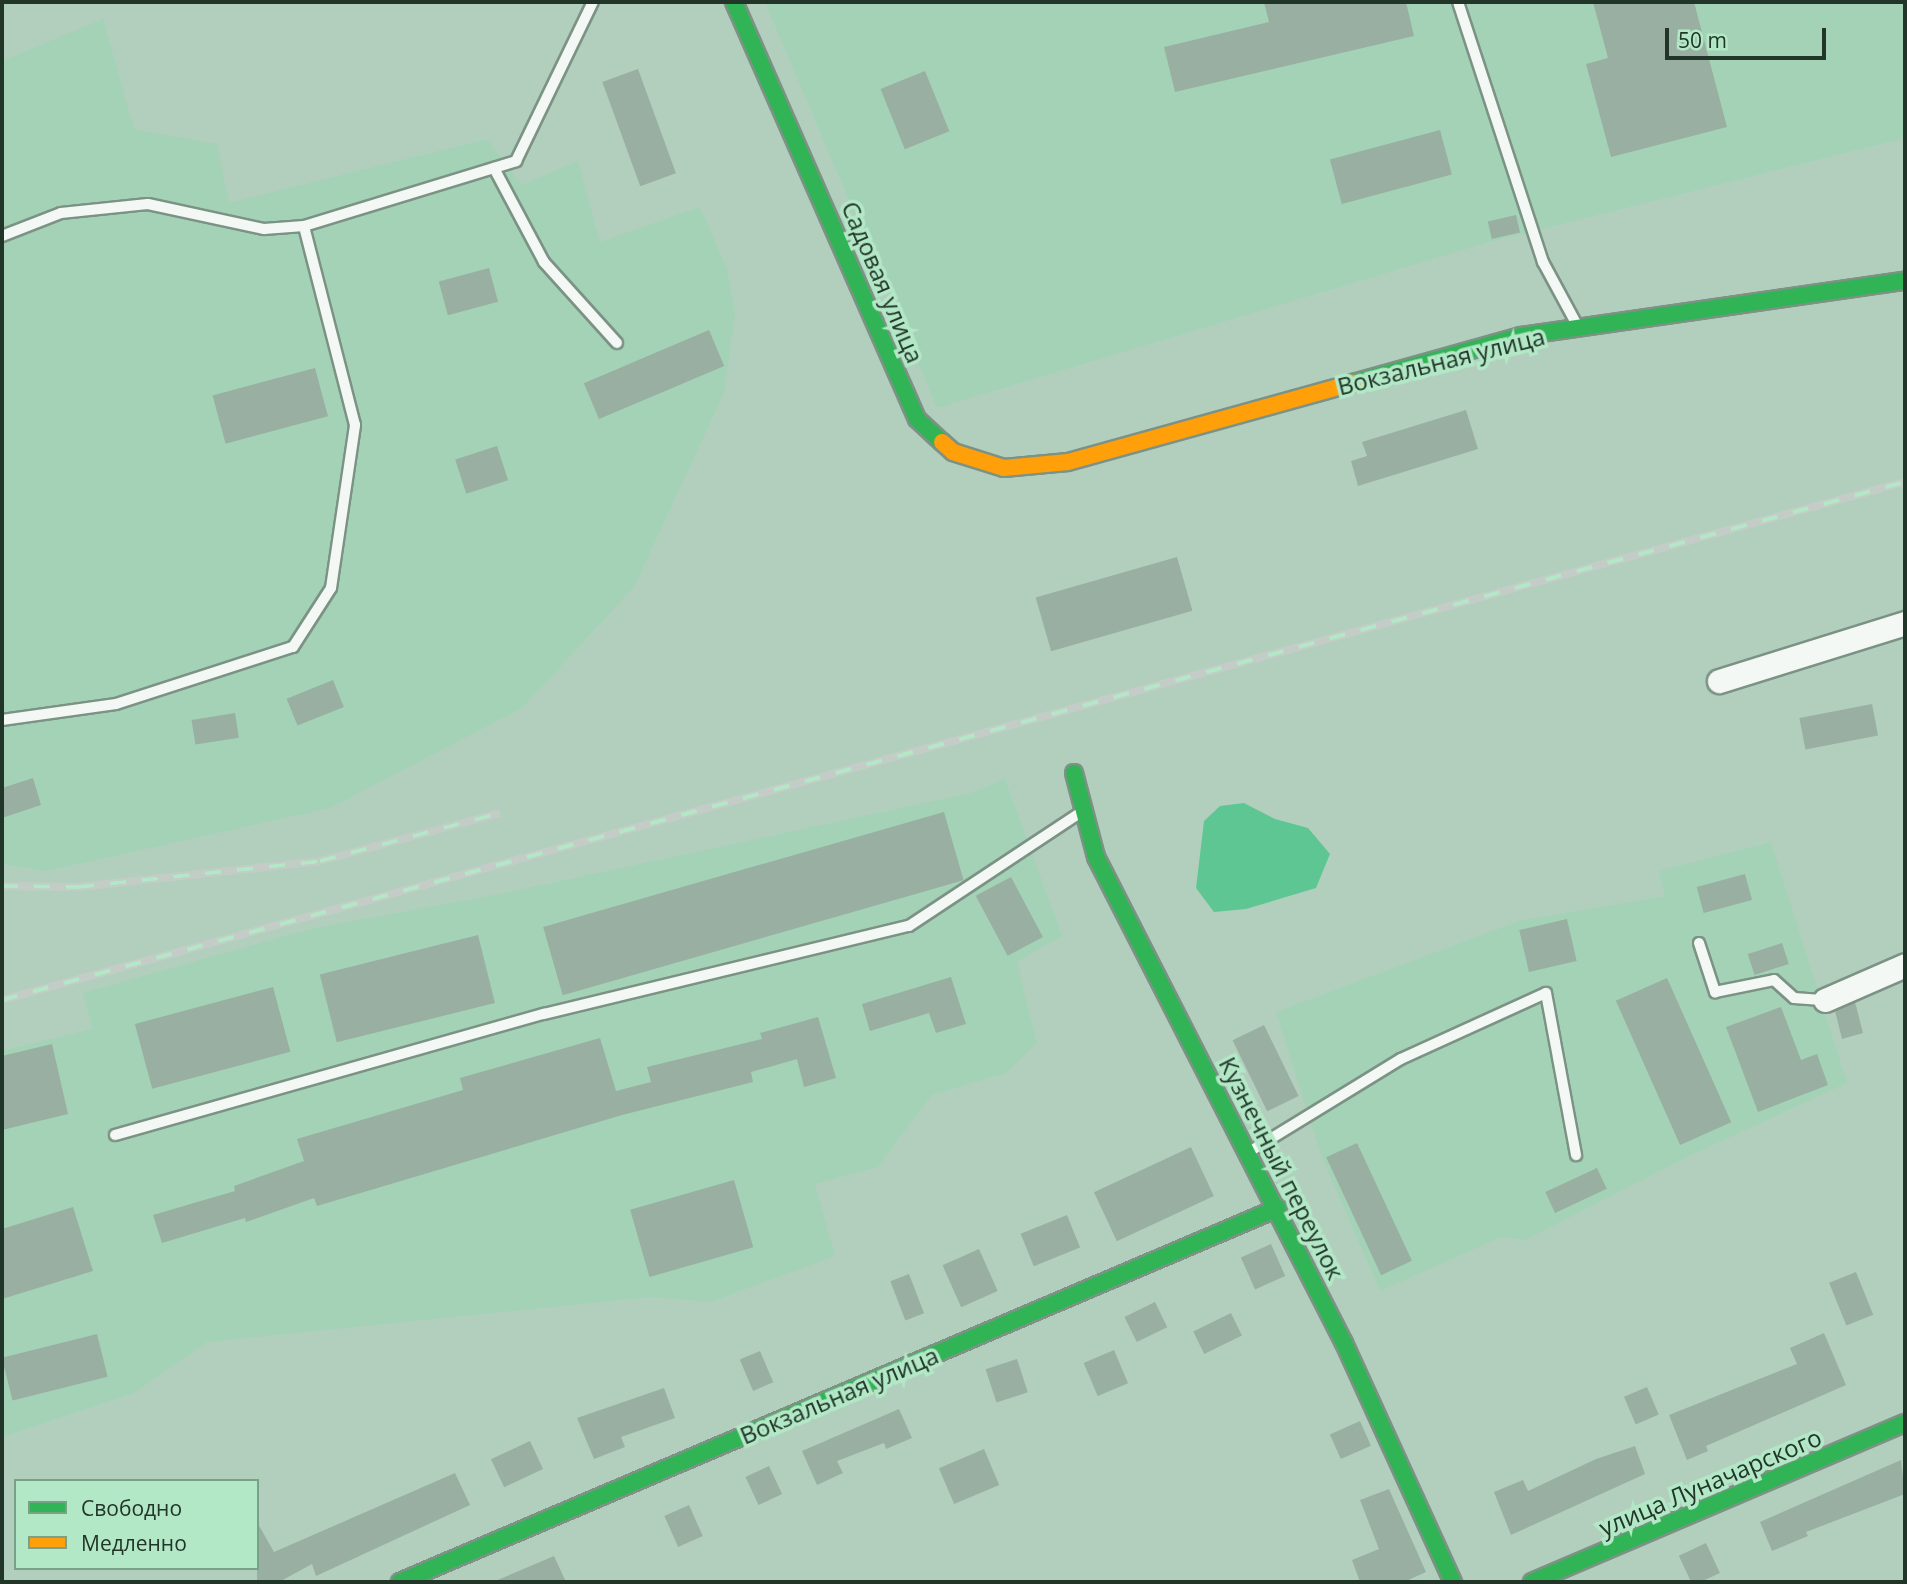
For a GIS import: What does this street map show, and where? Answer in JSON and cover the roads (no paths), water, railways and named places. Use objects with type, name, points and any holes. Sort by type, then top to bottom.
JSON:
[{"type":"street","name":"Садовая улица","points":[[738,5],[917,419],[953,452],[1004,468],[1068,462]]},
{"type":"street","name":"Вокзальная улица","points":[[1068,462],[1521,336],[1905,281]]},
{"type":"street","points":[[1719,681],[1905,623]]},
{"type":"street","name":"Кузнечный переулок","points":[[1074,773],[1086,810],[1096,857],[1278,1208],[1453,1582]]},
{"type":"street","points":[[1825,1000],[1905,965]]},
{"type":"street","name":"Вокзальная улица","points":[[400,1582],[1278,1208]]},
{"type":"street","name":"улица Луначарского","points":[[1532,1582],[1905,1423]]},
{"type":"lane","points":[[2,236],[61,213],[148,204],[264,229],[304,226],[516,161],[593,2]]},
{"type":"lane","points":[[1458,2],[1543,262],[1579,328]]},
{"type":"lane","points":[[494,167],[544,262],[617,343]]},
{"type":"lane","points":[[2,720],[116,704],[293,647],[331,588],[355,425],[304,226]]},
{"type":"lane","points":[[116,1135],[544,1014],[909,926],[1086,810]]},
{"type":"lane","points":[[1699,943],[1714,992],[1774,980],[1794,998],[1825,1000]]},
{"type":"lane","points":[[1249,1152],[1402,1059],[1546,993],[1576,1155]]},
{"type":"railway","points":[[2,1000],[1905,482]]},
{"type":"railway","points":[[2,886],[78,887],[320,861],[500,813]]}]
